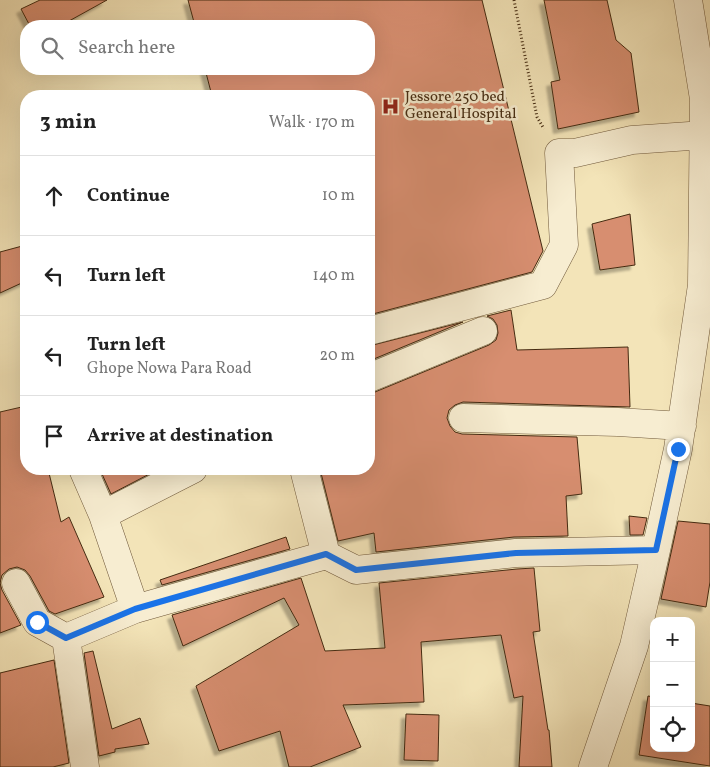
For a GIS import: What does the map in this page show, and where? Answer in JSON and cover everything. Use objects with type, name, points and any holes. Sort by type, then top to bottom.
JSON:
[{"type":"street","points":[[593,767],[634,646],[656,550],[682,426],[702,285],[704,99],[688,0]]},
{"type":"street","points":[[375,329],[544,285],[564,245],[559,153],[575,153],[632,140],[704,135]]},
{"type":"street","points":[[375,376],[483,331]]},
{"type":"street","points":[[463,418],[618,422],[682,426]]},
{"type":"street","points":[[86,475],[103,515],[135,609]]},
{"type":"street","points":[[103,515],[181,475]]},
{"type":"street","points":[[306,475],[326,554]]},
{"type":"street","points":[[66,638],[135,609],[326,554],[356,570],[516,553],[656,550]]},
{"type":"street","points":[[16,583],[37,622],[66,638]]},
{"type":"street","points":[[66,638],[85,767]]},
{"type":"path","points":[[514,0],[536,117],[559,153]]},
{"type":"building","points":[[40,0],[107,0],[71,20],[27,20],[21,9]]},
{"type":"building","points":[[188,0],[482,0],[543,251],[532,272],[375,313],[375,90],[210,90],[207,75],[375,75],[375,20],[193,20]]},
{"type":"building","points":[[544,0],[607,0],[616,40],[631,53],[639,112],[558,129],[551,82],[560,80]]},
{"type":"building","points":[[630,214],[635,265],[600,270],[592,224]]},
{"type":"building","points":[[20,247],[20,284],[0,293],[0,252]]},
{"type":"building","points":[[511,310],[517,350],[628,347],[630,407],[463,402],[449,410],[447,418],[450,426],[455,432],[462,434],[577,437],[582,494],[566,496],[568,536],[514,537],[376,552],[374,533],[338,541],[322,475],[375,475],[375,392],[489,345],[496,340],[498,333],[497,325],[493,319],[487,316]]},
{"type":"building","points":[[463,322],[375,359],[375,344]]},
{"type":"building","points":[[20,407],[20,475],[49,475],[61,522],[69,517],[104,597],[55,614],[49,611],[25,570],[17,567],[9,569],[2,575],[0,583],[0,412]]},
{"type":"building","points":[[102,475],[147,475],[111,494]]},
{"type":"building","points":[[629,516],[647,518],[643,535],[630,535]]},
{"type":"building","points":[[678,521],[710,524],[710,582],[706,607],[661,599]]},
{"type":"building","points":[[286,537],[290,549],[162,585],[160,580]]},
{"type":"building","points":[[534,568],[540,631],[533,632],[549,730],[552,767],[519,767],[523,696],[514,698],[501,635],[421,642],[424,702],[343,705],[361,747],[310,767],[289,767],[280,731],[219,751],[196,686],[299,625],[284,598],[183,646],[172,615],[301,578],[325,651],[385,648],[379,583]]},
{"type":"building","points":[[0,583],[21,625],[0,633]]},
{"type":"building","points":[[93,651],[112,729],[140,718],[149,744],[115,749],[115,752],[99,756],[84,653]]},
{"type":"building","points":[[54,660],[69,763],[53,767],[0,767],[0,673]]},
{"type":"building","points":[[648,696],[650,696],[650,752],[695,752],[695,704],[710,706],[710,766],[639,755]]},
{"type":"building","points":[[406,714],[439,715],[438,761],[404,760]]},
{"type":"place","name":"Jessore 250 bed General Hospital","points":[[391,106]]},
{"type":"route","points":[[37,622],[66,638],[135,609],[326,554],[356,570],[516,553],[656,550],[678,449]]}]
